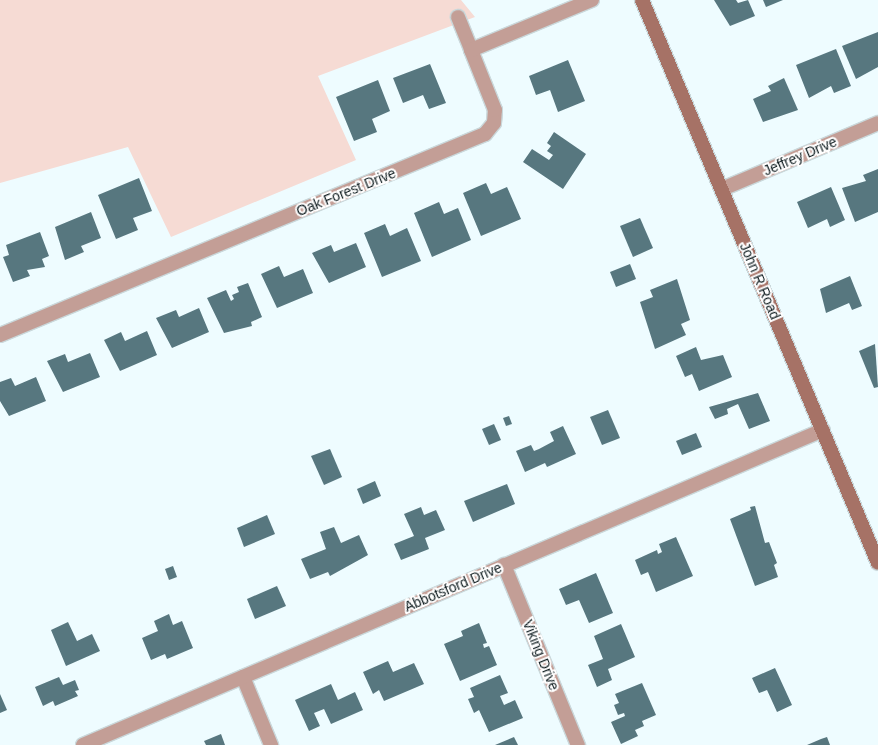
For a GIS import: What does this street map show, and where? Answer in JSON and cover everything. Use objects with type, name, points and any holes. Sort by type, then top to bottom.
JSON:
[{"type":"main road","name":"John R Road","points":[[642,0],[878,562]]},
{"type":"street","points":[[471,50],[592,0]]},
{"type":"street","name":"Oak Forest Drive","points":[[0,335],[485,134],[494,123],[495,110],[458,18]]},
{"type":"street","name":"Jeffrey Drive","points":[[722,189],[878,123]]},
{"type":"street","name":"Abbotsford Drive","points":[[83,745],[823,430]]},
{"type":"street","name":"Viking Drive","points":[[504,565],[578,745]]},
{"type":"street","points":[[243,677],[271,745]]},
{"type":"shaded area","points":[[0,0],[461,0],[475,17],[318,76],[356,160],[171,237],[128,147],[0,183]]},
{"type":"building","points":[[714,0],[736,0],[738,3],[748,0],[755,16],[730,26]]},
{"type":"building","points":[[763,0],[783,0],[766,7]]},
{"type":"building","points":[[878,32],[878,67],[856,79],[842,46]]},
{"type":"building","points":[[836,49],[851,86],[834,93],[831,86],[809,98],[796,65]]},
{"type":"building","points":[[568,60],[585,101],[558,112],[550,90],[536,95],[529,76]]},
{"type":"building","points":[[430,64],[446,103],[429,109],[423,95],[403,103],[393,78]]},
{"type":"building","points":[[784,78],[798,110],[763,122],[753,99],[771,91],[768,86]]},
{"type":"building","points":[[378,80],[390,111],[372,119],[377,132],[354,141],[336,97]]},
{"type":"building","points":[[554,132],[586,154],[563,189],[523,162],[532,149],[549,160],[553,155],[547,151],[551,146],[547,143]]},
{"type":"building","points":[[878,169],[878,212],[855,222],[842,188],[866,181],[863,175]]},
{"type":"building","points":[[139,178],[152,211],[133,218],[138,230],[116,239],[98,195]]},
{"type":"building","points":[[486,183],[491,194],[507,187],[521,219],[481,236],[463,193]]},
{"type":"building","points":[[831,187],[845,220],[830,227],[827,219],[808,228],[797,202]]},
{"type":"building","points":[[439,202],[444,214],[458,208],[471,240],[432,257],[414,213]]},
{"type":"building","points":[[91,212],[101,238],[81,246],[84,252],[65,260],[55,227]]},
{"type":"building","points":[[640,218],[653,248],[633,257],[620,226]]},
{"type":"building","points":[[385,224],[390,236],[407,228],[421,261],[382,277],[364,233]]},
{"type":"building","points":[[40,232],[49,256],[42,259],[45,267],[27,270],[30,276],[13,282],[3,257],[9,255],[6,245]]},
{"type":"building","points":[[356,243],[366,267],[329,283],[312,253],[331,245],[334,252]]},
{"type":"building","points":[[630,264],[636,279],[616,287],[610,272]]},
{"type":"building","points":[[279,266],[284,277],[303,269],[313,293],[277,308],[261,274]]},
{"type":"building","points":[[850,276],[862,306],[852,310],[849,303],[826,313],[820,289]]},
{"type":"building","points":[[677,279],[690,320],[681,324],[686,335],[655,349],[640,302],[653,297],[650,290]]},
{"type":"building","points":[[248,283],[262,317],[251,322],[252,326],[224,333],[207,298],[226,290],[231,301],[234,299],[232,295],[239,292],[237,287]]},
{"type":"building","points":[[199,308],[209,332],[172,348],[156,318],[176,310],[179,317]]},
{"type":"building","points":[[147,331],[157,355],[120,371],[104,340],[121,332],[125,341]]},
{"type":"building","points":[[875,344],[878,387],[874,388],[859,351]]},
{"type":"building","points":[[696,347],[701,360],[723,355],[732,377],[699,391],[692,374],[685,377],[676,356]]},
{"type":"building","points":[[90,353],[100,377],[63,392],[47,361],[65,354],[68,362]]},
{"type":"building","points":[[36,377],[46,401],[9,416],[0,401],[0,382],[11,378],[15,386]]},
{"type":"building","points":[[758,393],[770,421],[749,429],[738,404],[727,409],[728,414],[715,419],[709,407]]},
{"type":"building","points":[[608,410],[620,438],[602,445],[590,417]]},
{"type":"building","points":[[509,416],[512,424],[506,426],[503,418]]},
{"type":"building","points":[[494,424],[501,440],[489,445],[482,429]]},
{"type":"building","points":[[563,426],[576,454],[547,467],[545,463],[525,472],[516,451],[531,445],[534,451],[539,449],[554,441],[550,432]]},
{"type":"building","points":[[696,433],[702,447],[682,455],[676,441]]},
{"type":"building","points":[[330,449],[342,477],[324,485],[311,456]]},
{"type":"building","points":[[375,481],[381,496],[363,504],[357,489]]},
{"type":"building","points":[[507,484],[515,504],[473,522],[464,501]]},
{"type":"building","points":[[755,506],[765,543],[769,542],[777,563],[774,565],[778,577],[755,586],[730,519],[751,510],[750,507]]},
{"type":"building","points":[[421,507],[424,515],[436,510],[445,530],[425,538],[429,549],[401,560],[394,544],[414,536],[404,514]]},
{"type":"building","points":[[267,515],[275,534],[244,547],[237,528]]},
{"type":"building","points":[[334,527],[341,543],[359,535],[368,555],[330,576],[328,572],[310,579],[301,559],[326,549],[320,532]]},
{"type":"building","points":[[676,537],[693,576],[656,592],[648,572],[641,575],[635,560],[657,550],[658,554],[662,552],[659,544]]},
{"type":"building","points":[[173,566],[177,577],[169,580],[165,569]]},
{"type":"building","points":[[596,573],[613,613],[589,623],[579,600],[566,605],[559,589]]},
{"type":"building","points":[[277,586],[286,606],[255,619],[247,599]]},
{"type":"building","points":[[169,614],[173,625],[182,621],[193,648],[167,659],[165,654],[151,660],[142,638],[158,631],[154,621]]},
{"type":"building","points":[[68,622],[77,641],[92,634],[100,651],[66,666],[51,630]]},
{"type":"building","points":[[479,623],[487,643],[483,644],[484,648],[489,646],[497,665],[460,681],[444,644],[463,636],[461,631]]},
{"type":"building","points":[[621,624],[635,657],[608,669],[612,680],[597,687],[588,665],[603,659],[594,636]]},
{"type":"building","points":[[388,661],[393,672],[414,663],[424,684],[384,701],[379,690],[373,694],[363,672]]},
{"type":"building","points":[[775,668],[792,705],[777,712],[767,690],[759,693],[752,678]]},
{"type":"building","points":[[500,675],[508,693],[500,696],[504,705],[515,700],[523,718],[489,732],[479,710],[474,713],[468,699],[474,697],[470,688]]},
{"type":"building","points":[[59,677],[63,685],[75,680],[79,690],[75,691],[78,696],[55,706],[53,701],[43,706],[35,687]]},
{"type":"building","points":[[642,683],[656,715],[642,721],[644,726],[635,730],[638,736],[621,744],[611,722],[625,716],[624,713],[618,715],[614,705],[619,703],[615,694]]},
{"type":"building","points":[[331,684],[338,700],[355,692],[363,710],[331,724],[324,709],[314,713],[320,726],[309,731],[295,700]]},
{"type":"building","points":[[0,694],[7,710],[0,713]]},
{"type":"building","points":[[221,734],[225,745],[206,745],[204,741]]},
{"type":"building","points":[[514,737],[518,745],[495,745]]},
{"type":"building","points":[[827,737],[830,745],[807,745],[821,739]]}]
